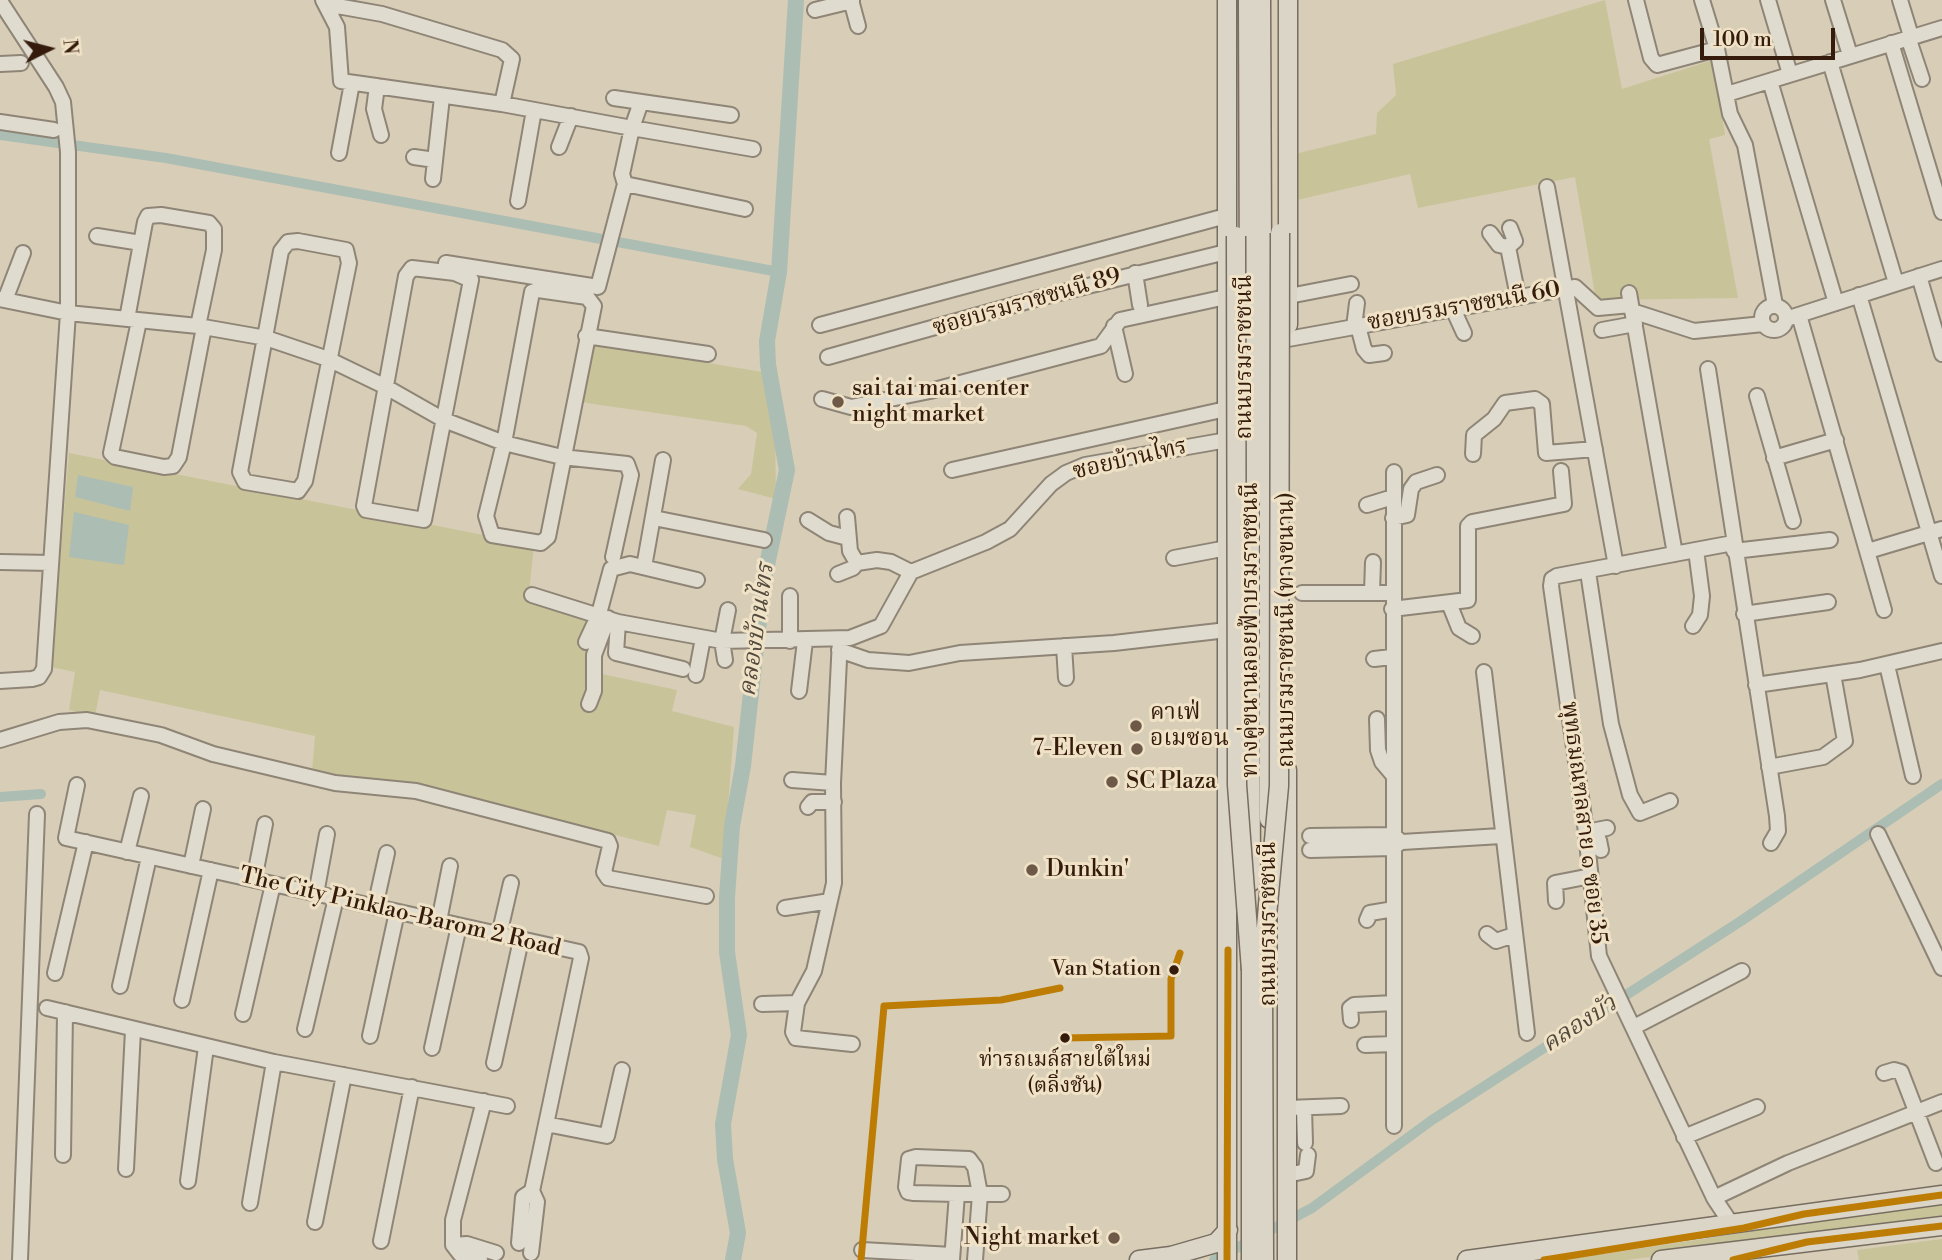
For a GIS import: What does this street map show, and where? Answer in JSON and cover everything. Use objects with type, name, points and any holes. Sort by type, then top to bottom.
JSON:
[{"type":"main road","points":[[1227,1254],[1228,0]]},
{"type":"main road","points":[[1228,0],[1237,93],[1237,785],[1256,970]]},
{"type":"main road","name":"ทางคู่ขนานลอยฟ้าบรมราชชนนี","points":[[1246,0],[1256,970],[1264,1260]]},
{"type":"main road","name":"ถนนบรมราชชนนี","points":[[1246,0],[1247,1252]]},
{"type":"main road","name":"ทางคู่ขนานลอยฟ้าบรมราชชนนี","points":[[1247,1252],[1256,970],[1261,0]]},
{"type":"main road","name":"ถนนบรมราชชนนี","points":[[1269,0],[1281,1247]]},
{"type":"main road","points":[[1256,970],[1279,786],[1281,91],[1288,3]]},
{"type":"main road","name":"ถนนบรมราชชนนี (ทางขนาน)","points":[[1281,1247],[1287,1211],[1287,1175],[1295,1108],[1287,843],[1288,3]]},
{"type":"main road","points":[[1468,1260],[1942,1195]]},
{"type":"main road","points":[[1544,1260],[1744,1228],[1804,1214]]},
{"type":"main road","points":[[1661,1260],[1942,1226]]},
{"type":"main road","points":[[1139,1260],[1171,1256],[1216,1243],[1228,1230]]},
{"type":"main road","points":[[1740,1259],[1807,1242]]},
{"type":"street","points":[[1636,0],[1651,58],[1657,65],[1717,49]]},
{"type":"street","points":[[1702,0],[1717,49],[1732,122],[1747,155],[1775,305],[1792,317],[1836,440],[1884,610]]},
{"type":"street","points":[[1769,0],[1790,74]]},
{"type":"street","points":[[1833,0],[1850,55]]},
{"type":"street","points":[[1900,0],[1922,79]]},
{"type":"street","points":[[0,1],[56,87],[60,126],[68,152],[68,313],[44,669],[39,677],[32,679],[0,681]]},
{"type":"street","points":[[815,10],[851,1],[858,26]]},
{"type":"street","points":[[324,2],[337,27],[341,81],[502,104],[753,149]]},
{"type":"street","points":[[324,2],[382,14],[502,50],[512,59],[502,104]]},
{"type":"street","points":[[1727,94],[1942,28]]},
{"type":"street","points":[[1891,43],[1942,212]]},
{"type":"street","points":[[0,64],[21,62]]},
{"type":"street","points":[[1830,62],[1896,283]]},
{"type":"street","points":[[1770,81],[1836,303]]},
{"type":"street","points":[[339,153],[352,83]]},
{"type":"street","points":[[377,86],[374,109],[380,135]]},
{"type":"street","points":[[433,179],[442,97]]},
{"type":"street","points":[[614,98],[731,115]]},
{"type":"street","points":[[418,258],[591,288],[601,283],[625,184],[622,174],[632,128],[641,102]]},
{"type":"street","points":[[517,201],[534,110]]},
{"type":"street","points":[[559,147],[571,116]]},
{"type":"street","points":[[0,122],[60,126]]},
{"type":"street","points":[[414,158],[435,160]]},
{"type":"street","points":[[625,184],[745,209]]},
{"type":"street","points":[[1547,187],[1616,566]]},
{"type":"street","points":[[153,215],[209,223],[214,229],[214,250],[179,457],[173,466],[164,467],[115,457],[111,453],[133,320],[141,243],[145,222],[153,215]]},
{"type":"street","points":[[820,325],[1226,216]]},
{"type":"street","points":[[1508,247],[1515,241],[1510,228]]},
{"type":"street","points":[[1490,233],[1499,245],[1508,247]]},
{"type":"street","points":[[97,236],[141,243]]},
{"type":"street","points":[[298,240],[346,250],[349,263],[302,489],[293,491],[245,482],[240,472],[265,338],[283,245],[298,240]]},
{"type":"street","points":[[1508,247],[1518,297]]},
{"type":"street","points":[[23,253],[3,299],[68,313],[201,326],[265,338],[328,359],[386,387],[444,420],[504,443],[562,457],[627,464],[631,468],[613,557]]},
{"type":"street","name":"ซอยบรมราชชนนี 89","points":[[828,357],[1135,273],[1226,253]]},
{"type":"street","points":[[419,268],[443,271],[471,281],[444,420],[427,517],[420,519],[366,510],[364,502],[408,270],[419,268]]},
{"type":"street","points":[[1632,308],[1694,331],[1763,324],[1777,330],[1792,317],[1942,269]]},
{"type":"street","points":[[1135,273],[1140,305]]},
{"type":"street","points":[[1919,276],[1942,354]]},
{"type":"street","points":[[1289,296],[1351,284]]},
{"type":"street","name":"ซอยบรมราชชนนี 60","points":[[1288,339],[1566,289],[1580,289],[1588,301],[1598,308],[1632,308]]},
{"type":"street","points":[[547,290],[593,301],[546,541],[541,543],[492,535],[486,516],[504,443],[532,292],[547,290]]},
{"type":"street","points":[[1859,295],[1936,531],[1942,576]]},
{"type":"street","points":[[822,399],[851,407],[930,391],[1101,346],[1108,340],[1114,326],[1130,317],[1226,297]]},
{"type":"street","points":[[1357,303],[1356,327],[1364,349],[1369,355],[1384,353]]},
{"type":"street","points":[[1763,324],[1762,313],[1775,305]]},
{"type":"street","points":[[1602,330],[1632,308]]},
{"type":"street","points":[[1632,308],[1675,554]]},
{"type":"street","points":[[1452,309],[1464,333]]},
{"type":"street","points":[[1114,326],[1125,374]]},
{"type":"street","points":[[586,336],[708,354]]},
{"type":"street","points":[[1626,368],[1642,366]]},
{"type":"street","points":[[1708,369],[1778,825],[1777,836],[1771,843]]},
{"type":"street","points":[[1757,396],[1793,521]]},
{"type":"street","points":[[1473,454],[1474,435],[1494,419],[1505,403],[1535,399],[1542,404],[1546,453],[1595,449]]},
{"type":"street","points":[[951,470],[1226,410]]},
{"type":"street","name":"ซอยบ้านไทร","points":[[911,572],[986,542],[1010,529],[1051,484],[1066,473],[1085,465],[1227,440]]},
{"type":"street","points":[[1774,458],[1836,440]]},
{"type":"street","points":[[645,567],[663,460]]},
{"type":"street","points":[[1392,608],[1468,600],[1468,526],[1472,522],[1564,504],[1561,471]]},
{"type":"street","points":[[1394,472],[1394,1126]]},
{"type":"street","points":[[1393,518],[1407,515],[1411,489],[1416,482],[1437,475]]},
{"type":"street","points":[[1367,505],[1393,496]]},
{"type":"street","points":[[847,517],[850,551],[857,563]]},
{"type":"street","points":[[654,518],[764,541]]},
{"type":"street","points":[[808,520],[829,533],[848,538]]},
{"type":"street","points":[[1868,551],[1936,531]]},
{"type":"street","name":"พุทธมณฑลสาย ๑ ซอย 35","points":[[1730,1222],[1714,1198],[1599,956],[1552,579],[1696,550],[1830,540]]},
{"type":"street","points":[[1174,558],[1227,548]]},
{"type":"street","points":[[1693,626],[1700,615],[1702,596],[1696,550]]},
{"type":"street","points":[[0,562],[51,564]]},
{"type":"street","points":[[838,574],[853,568],[857,563],[891,562],[911,572],[881,626],[839,645]]},
{"type":"street","points":[[1373,562],[1373,592]]},
{"type":"street","points":[[697,580],[630,564],[611,569],[608,618],[616,653],[689,672],[703,638]]},
{"type":"street","points":[[1588,572],[1611,724],[1630,795],[1640,813],[1670,801]]},
{"type":"street","points":[[1302,593],[1393,593]]},
{"type":"street","points":[[532,595],[608,618],[703,638],[839,645],[868,660],[900,663],[960,653],[1227,630]]},
{"type":"street","points":[[790,596],[798,641],[799,691]]},
{"type":"street","points":[[1744,614],[1828,602]]},
{"type":"street","points":[[1449,603],[1459,628],[1472,636]]},
{"type":"street","points":[[725,660],[722,641],[728,610]]},
{"type":"street","points":[[586,642],[608,618]]},
{"type":"street","points":[[589,704],[594,691],[594,655],[608,618]]},
{"type":"street","points":[[839,645],[833,783],[834,883],[814,971],[797,1003],[794,1036],[852,1044]]},
{"type":"street","points":[[1063,646],[1066,678]]},
{"type":"street","points":[[1756,685],[1887,665],[1942,651]]},
{"type":"street","points":[[1374,659],[1392,657]]},
{"type":"street","points":[[1887,665],[1913,776]]},
{"type":"street","points":[[1484,672],[1501,836],[1527,1033]]},
{"type":"street","points":[[1769,767],[1824,757],[1845,741],[1833,674]]},
{"type":"street","points":[[1377,719],[1378,750],[1382,762],[1393,775]]},
{"type":"street","points":[[0,740],[59,722],[87,720],[161,735],[213,754],[335,783],[416,791],[608,841],[610,846],[604,872],[608,878],[706,896]]},
{"type":"street","points":[[792,780],[833,783]]},
{"type":"street","name":"The City Pinklao-Barom 2 Road","points":[[77,785],[66,838],[579,953],[581,958],[532,1191]]},
{"type":"street","points":[[127,852],[141,796]]},
{"type":"street","points":[[808,807],[812,802],[834,802]]},
{"type":"street","points":[[191,866],[203,809]]},
{"type":"street","points":[[20,1260],[37,814]]},
{"type":"street","points":[[254,880],[265,824]]},
{"type":"street","points":[[1586,837],[1607,828]]},
{"type":"street","points":[[316,894],[327,834]]},
{"type":"street","points":[[1878,834],[1942,968]]},
{"type":"street","points":[[1287,843],[1501,836]]},
{"type":"street","points":[[1586,837],[1599,840],[1601,850]]},
{"type":"street","points":[[55,973],[86,842]]},
{"type":"street","points":[[375,907],[387,853]]},
{"type":"street","points":[[120,986],[149,856]]},
{"type":"street","points":[[439,921],[450,866]]},
{"type":"street","points":[[182,1000],[211,870]]},
{"type":"street","points":[[1556,901],[1555,883],[1591,876]]},
{"type":"street","points":[[499,935],[511,883]]},
{"type":"street","points":[[243,1014],[273,884]]},
{"type":"street","points":[[305,1029],[336,898]]},
{"type":"street","points":[[785,908],[830,901]]},
{"type":"street","points":[[1367,920],[1370,913],[1394,909]]},
{"type":"street","points":[[370,1037],[397,912]]},
{"type":"street","points":[[432,1048],[459,926]]},
{"type":"street","points":[[1487,934],[1496,941],[1514,935]]},
{"type":"street","points":[[494,1063],[522,940]]},
{"type":"street","points":[[1634,1027],[1742,971]]},
{"type":"street","points":[[762,1004],[797,1003]]},
{"type":"street","points":[[1351,1020],[1350,1008],[1354,1005],[1394,1003]]},
{"type":"street","points":[[47,1008],[274,1062],[507,1105]]},
{"type":"street","points":[[63,1155],[65,1012]]},
{"type":"street","points":[[126,1169],[133,1030]]},
{"type":"street","points":[[1365,1045],[1394,1044]]},
{"type":"street","points":[[188,1181],[206,1047]]},
{"type":"street","points":[[250,1203],[274,1062]]},
{"type":"street","points":[[546,1124],[607,1136],[622,1070]]},
{"type":"street","points":[[1884,1073],[1894,1070],[1901,1072],[1936,1163]]},
{"type":"street","points":[[315,1222],[344,1075]]},
{"type":"street","points":[[381,1241],[412,1087]]},
{"type":"street","points":[[480,1260],[460,1254],[453,1245],[453,1220],[484,1101]]},
{"type":"street","points":[[1714,1198],[1799,1159],[1942,1102]]},
{"type":"street","points":[[1287,1175],[1306,1171],[1306,1149],[1295,1108],[1341,1106]]},
{"type":"street","points":[[1685,1137],[1757,1107]]},
{"type":"street","points":[[975,1260],[980,1194],[975,1167],[969,1159],[909,1159],[906,1187],[908,1192],[957,1194],[980,1194],[1002,1194]]},
{"type":"street","points":[[532,1191],[537,1202],[532,1257],[519,1243],[523,1197],[532,1191]]},
{"type":"street","points":[[862,1250],[952,1258],[957,1194]]},
{"type":"street","points":[[453,1245],[467,1244],[495,1256],[506,1244],[519,1243]]},
{"type":"shaded area","points":[[1605,0],[1622,89],[1713,60],[1725,135],[1709,139],[1738,298],[1596,300],[1575,177],[1418,208],[1410,174],[1297,200],[1295,154],[1376,134],[1377,113],[1396,95],[1393,64]]},
{"type":"shaded area","points":[[591,343],[762,372],[775,433],[776,499],[738,489],[751,474],[757,433],[746,426],[580,402]]},
{"type":"shaded area","points":[[69,453],[534,545],[528,602],[589,619],[604,645],[602,674],[677,690],[672,711],[734,727],[724,859],[690,847],[696,815],[667,810],[659,846],[432,789],[312,771],[315,736],[100,690],[95,716],[69,710],[75,672],[51,667]]},
{"type":"shaded area","points":[[78,475],[133,487],[130,511],[75,497]]},
{"type":"shaded area","points":[[74,512],[129,525],[124,565],[69,557]]},
{"type":"shaded area","points":[[1942,1202],[1942,1220],[1626,1260],[1524,1260],[1605,1254]]},
{"type":"shaded area","points":[[1942,1239],[1942,1260],[1859,1260],[1857,1250]]},
{"type":"waterway","name":"คลองบ้านไทร","points":[[733,1260],[738,1233],[725,1159],[723,1124],[739,1035],[727,952],[727,897],[732,826],[743,766],[763,584],[787,470],[768,365],[767,341],[779,272],[796,0]]},
{"type":"waterway","points":[[0,135],[166,158],[779,272]]},
{"type":"waterway","name":"คลองบัว","points":[[1214,1260],[1312,1208],[1432,1120],[1741,921],[1942,784]]},
{"type":"waterway","points":[[0,797],[41,794]]},
{"type":"transit line","points":[[1227,1260],[1228,950]]},
{"type":"transit line","points":[[1171,1036],[1171,979],[1180,953]]},
{"type":"transit line","points":[[884,1006],[1001,1000],[1060,988]]},
{"type":"transit line","points":[[861,1260],[884,1006]]},
{"type":"transit line","points":[[1065,1038],[1171,1036]]},
{"type":"transit line","points":[[1544,1260],[1744,1228],[1804,1214],[1942,1195]]},
{"type":"transit line","points":[[1733,1260],[1807,1242],[1942,1226]]},
{"type":"place","name":"sai tai mai center night market","points":[[838,402]]},
{"type":"place","name":"คาเฟ่ อเมซอน","points":[[1136,726]]},
{"type":"place","name":"7-Eleven","points":[[1137,749]]},
{"type":"place","name":"SC Plaza","points":[[1112,782]]},
{"type":"place","name":"Dunkin'","points":[[1032,870]]},
{"type":"place","name":"Van Station","points":[[1174,970]]},
{"type":"place","name":"ท่ารถเมล์สายใต้ใหม่ (ตลิ่งชัน)","points":[[1065,1038]]},
{"type":"place","name":"Night market","points":[[1114,1238]]}]
